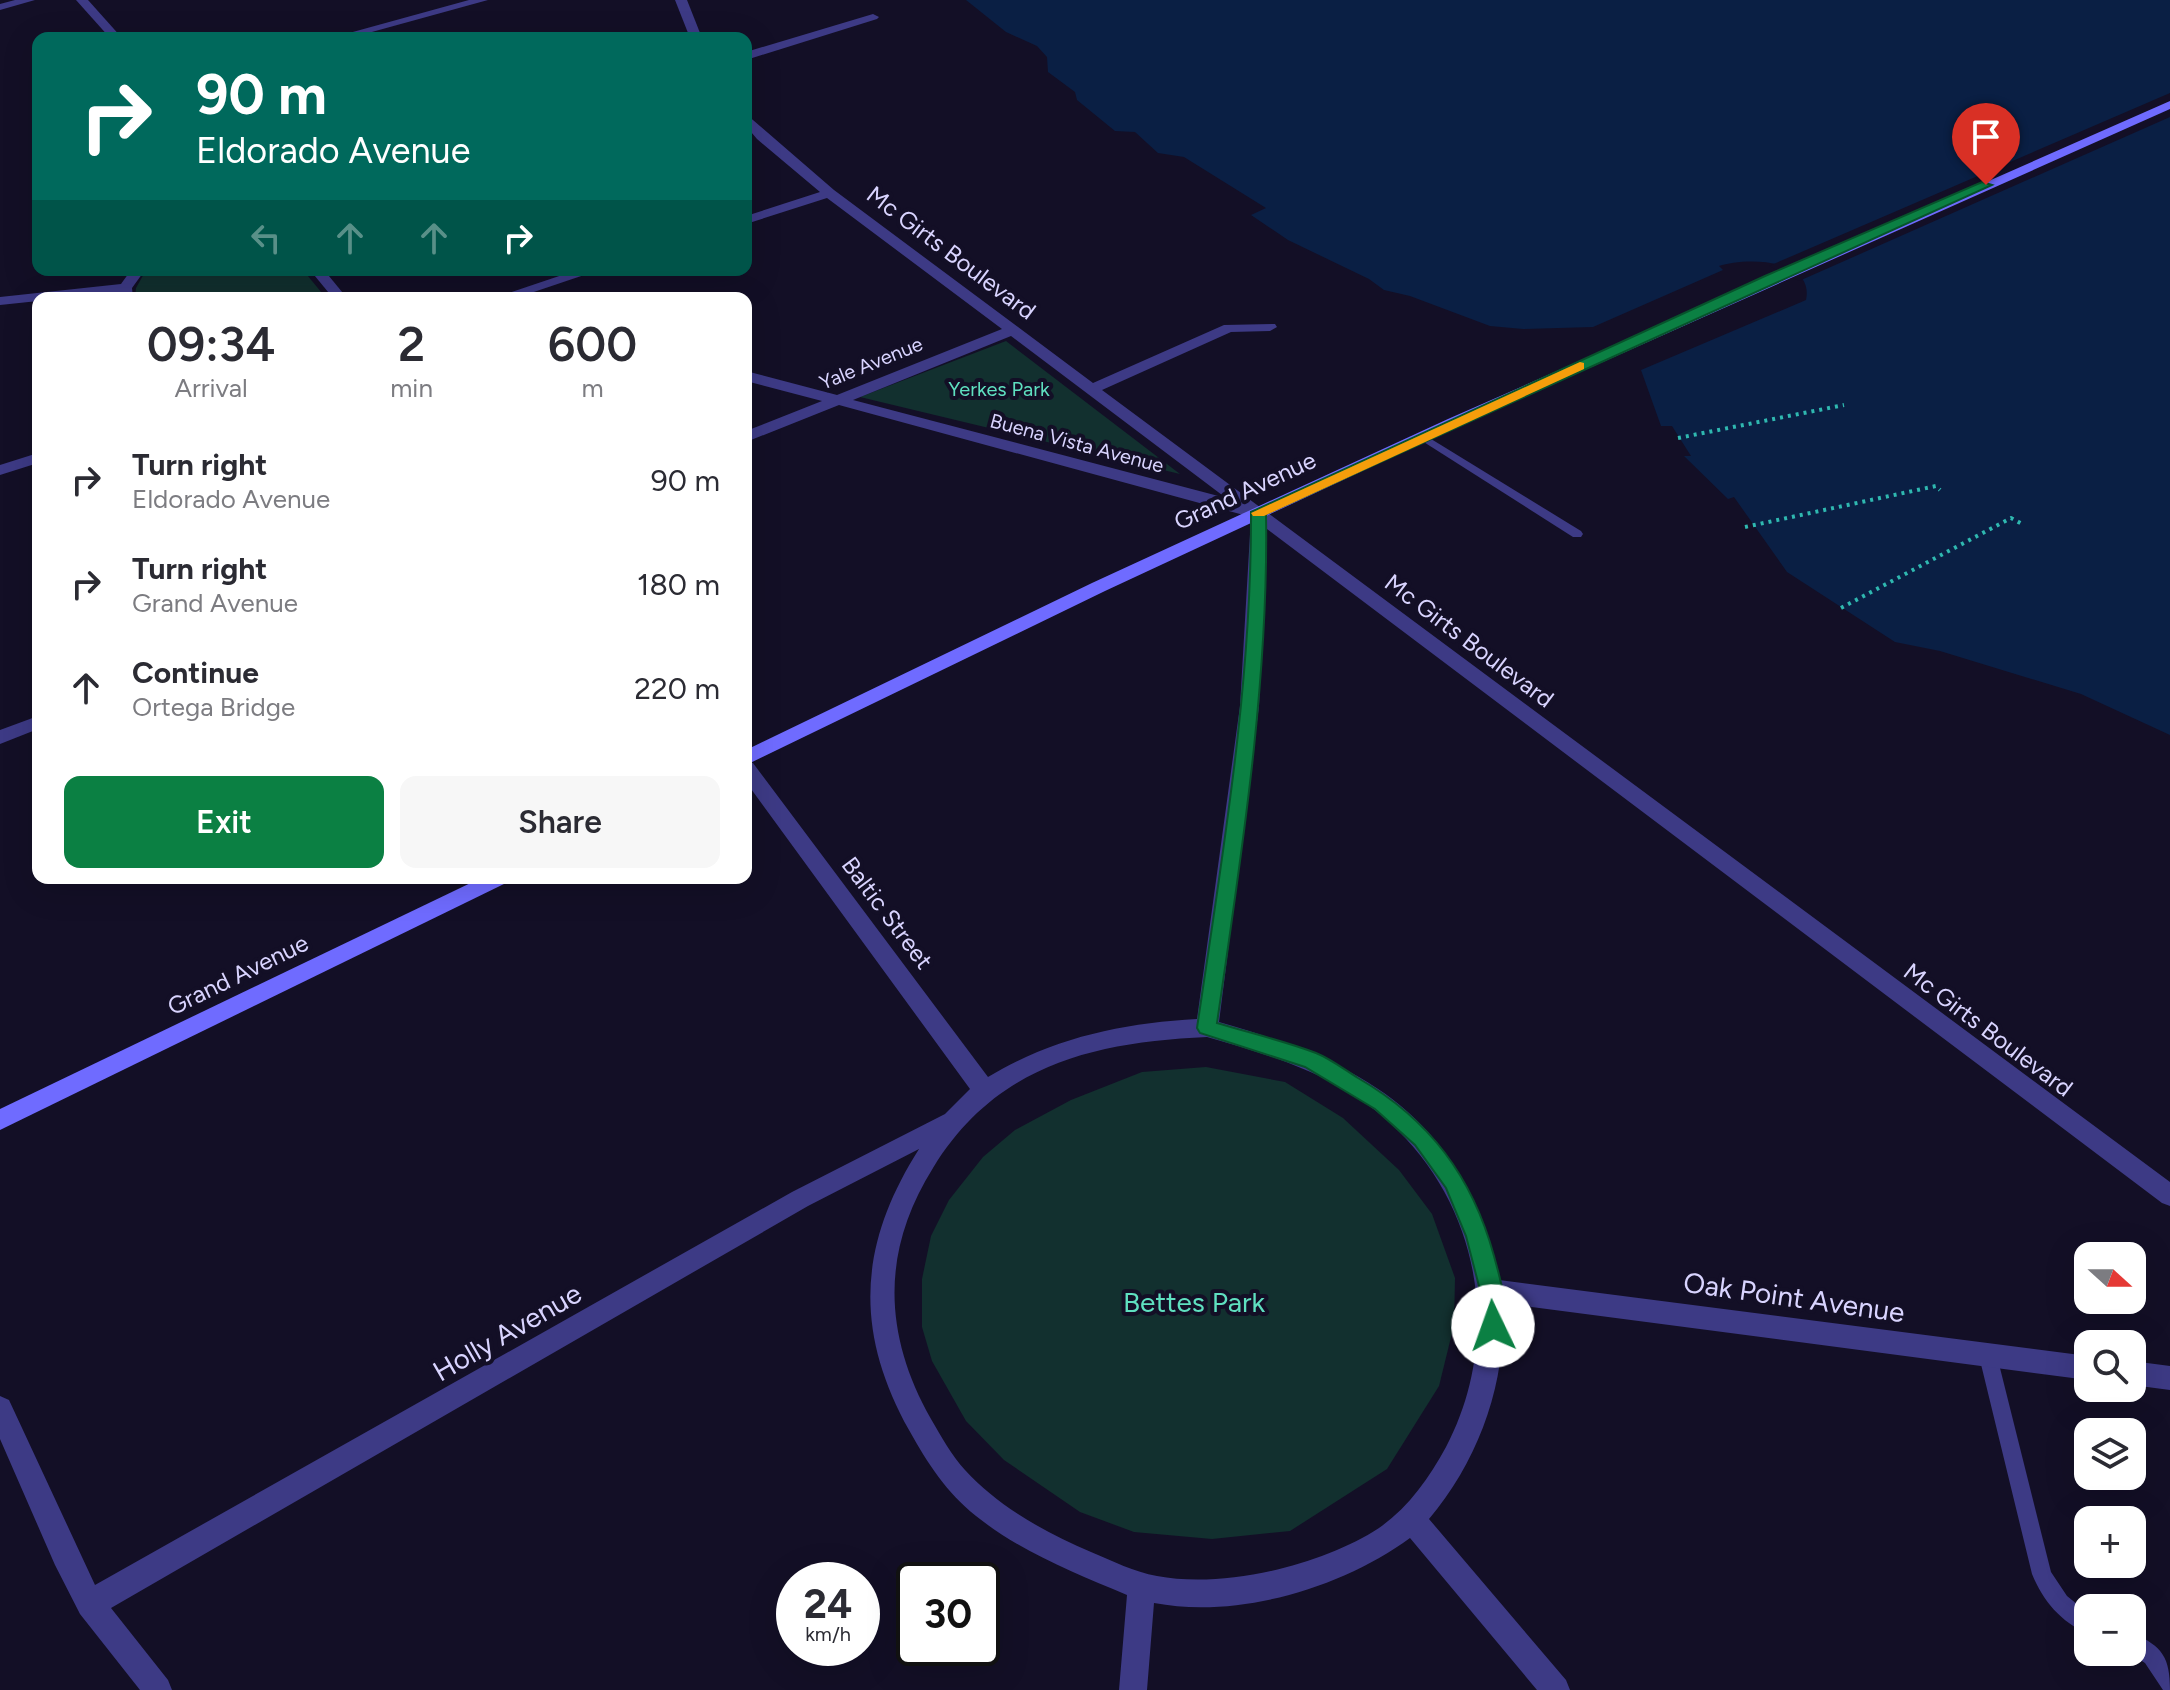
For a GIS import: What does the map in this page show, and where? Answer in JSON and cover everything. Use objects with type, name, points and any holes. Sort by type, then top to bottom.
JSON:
[{"type":"main road","name":"Grand Avenue","points":[[752,755],[1259,512],[1769,279],[2170,105]]},
{"type":"main road","name":"Grand Avenue","points":[[0,1120],[487,884]]},
{"type":"street","points":[[0,7],[29,0]]},
{"type":"street","points":[[82,0],[111,32]]},
{"type":"street","points":[[360,32],[482,0]]},
{"type":"street","points":[[681,0],[694,32]]},
{"type":"street","points":[[752,54],[873,17]]},
{"type":"street","name":"Mc Girts Boulevard","points":[[752,125],[829,193],[2170,1196]]},
{"type":"street","points":[[752,218],[829,193]]},
{"type":"street","points":[[322,276],[335,292]]},
{"type":"street","points":[[520,292],[572,276]]},
{"type":"street","points":[[552,292],[586,276]]},
{"type":"street","points":[[0,301],[32,299]]},
{"type":"street","points":[[1093,388],[1229,328],[1270,327]]},
{"type":"street","name":"Yale Avenue","points":[[752,435],[1013,330]]},
{"type":"street","name":"Buena Vista Avenue","points":[[752,378],[1259,512]]},
{"type":"street","points":[[0,470],[32,460]]},
{"type":"street","points":[[1207,1028],[1229,874],[1260,594],[1259,512]]},
{"type":"street","points":[[0,737],[32,724]]},
{"type":"street","name":"Baltic Street","points":[[752,776],[889,956],[985,1091]]},
{"type":"street","points":[[1207,1028],[1312,1060],[1383,1103],[1423,1139],[1454,1182],[1477,1236],[1492,1290],[1493,1326],[1487,1379],[1473,1422],[1445,1476],[1413,1521],[1369,1549],[1326,1569],[1265,1586],[1185,1594],[1142,1586],[1042,1546],[994,1514],[953,1478],[910,1410],[887,1352],[881,1300],[886,1240],[904,1191],[934,1145],[985,1091],[1039,1061],[1099,1039],[1128,1032],[1207,1028]]},
{"type":"street","name":"Holly Avenue","points":[[90,1604],[800,1199],[957,1118]]},
{"type":"street","name":"Oak Point Avenue","points":[[1492,1290],[2074,1366]]},
{"type":"street","points":[[2146,1375],[2170,1378]]},
{"type":"street","points":[[0,1409],[90,1604],[158,1690]]},
{"type":"street","points":[[1413,1521],[1556,1690]]},
{"type":"street","points":[[1133,1690],[1142,1586]]},
{"type":"lane","points":[[1423,437],[1577,534]]},
{"type":"lane","points":[[1988,1356],[2042,1574],[2049,1591],[2074,1615]]},
{"type":"lane","points":[[2146,1652],[2170,1683]]},
{"type":"path","points":[[1678,438],[1844,405]]},
{"type":"path","points":[[1745,527],[1936,486],[1940,490]]},
{"type":"path","points":[[1841,608],[2011,518],[2024,525]]},
{"type":"green space","points":[[143,276],[308,276],[321,292],[136,292]]},
{"type":"green space","name":"Yerkes Park","points":[[1006,341],[1180,474],[860,397]]},
{"type":"green space","name":"Bettes Park","points":[[1206,1067],[1285,1082],[1343,1118],[1399,1170],[1432,1214],[1455,1278],[1454,1325],[1439,1386],[1387,1469],[1290,1531],[1212,1539],[1134,1532],[1080,1512],[1004,1460],[966,1421],[932,1361],[922,1327],[922,1279],[931,1236],[949,1200],[983,1157],[1015,1130],[1071,1100],[1142,1072]]},
{"type":"water","points":[[966,0],[2170,0],[2170,735],[2081,694],[1940,651],[1895,642],[1787,572],[1734,497],[1728,499],[1684,456],[1691,456],[1672,426],[1661,426],[1641,370],[1806,300],[1806,286],[1800,276],[1789,268],[1760,262],[1719,266],[1723,270],[1593,327],[1523,329],[1490,326],[1410,296],[1384,290],[1369,279],[1288,240],[1251,215],[1266,208],[1184,157],[1158,153],[1135,132],[1115,131],[1077,100],[1075,92],[1048,72],[1047,57],[1037,46],[1006,32]]},
{"type":"pier","points":[[2170,93],[2170,117],[1799,281],[1769,266]]},
{"type":"slow traffic","points":[[1259,513],[1580,366]]},
{"type":"route","points":[[1493,1326],[1492,1290],[1477,1236],[1454,1182],[1423,1139],[1383,1103],[1312,1060],[1207,1028],[1229,874],[1260,594],[1259,512],[1769,279],[1986,185]]}]
